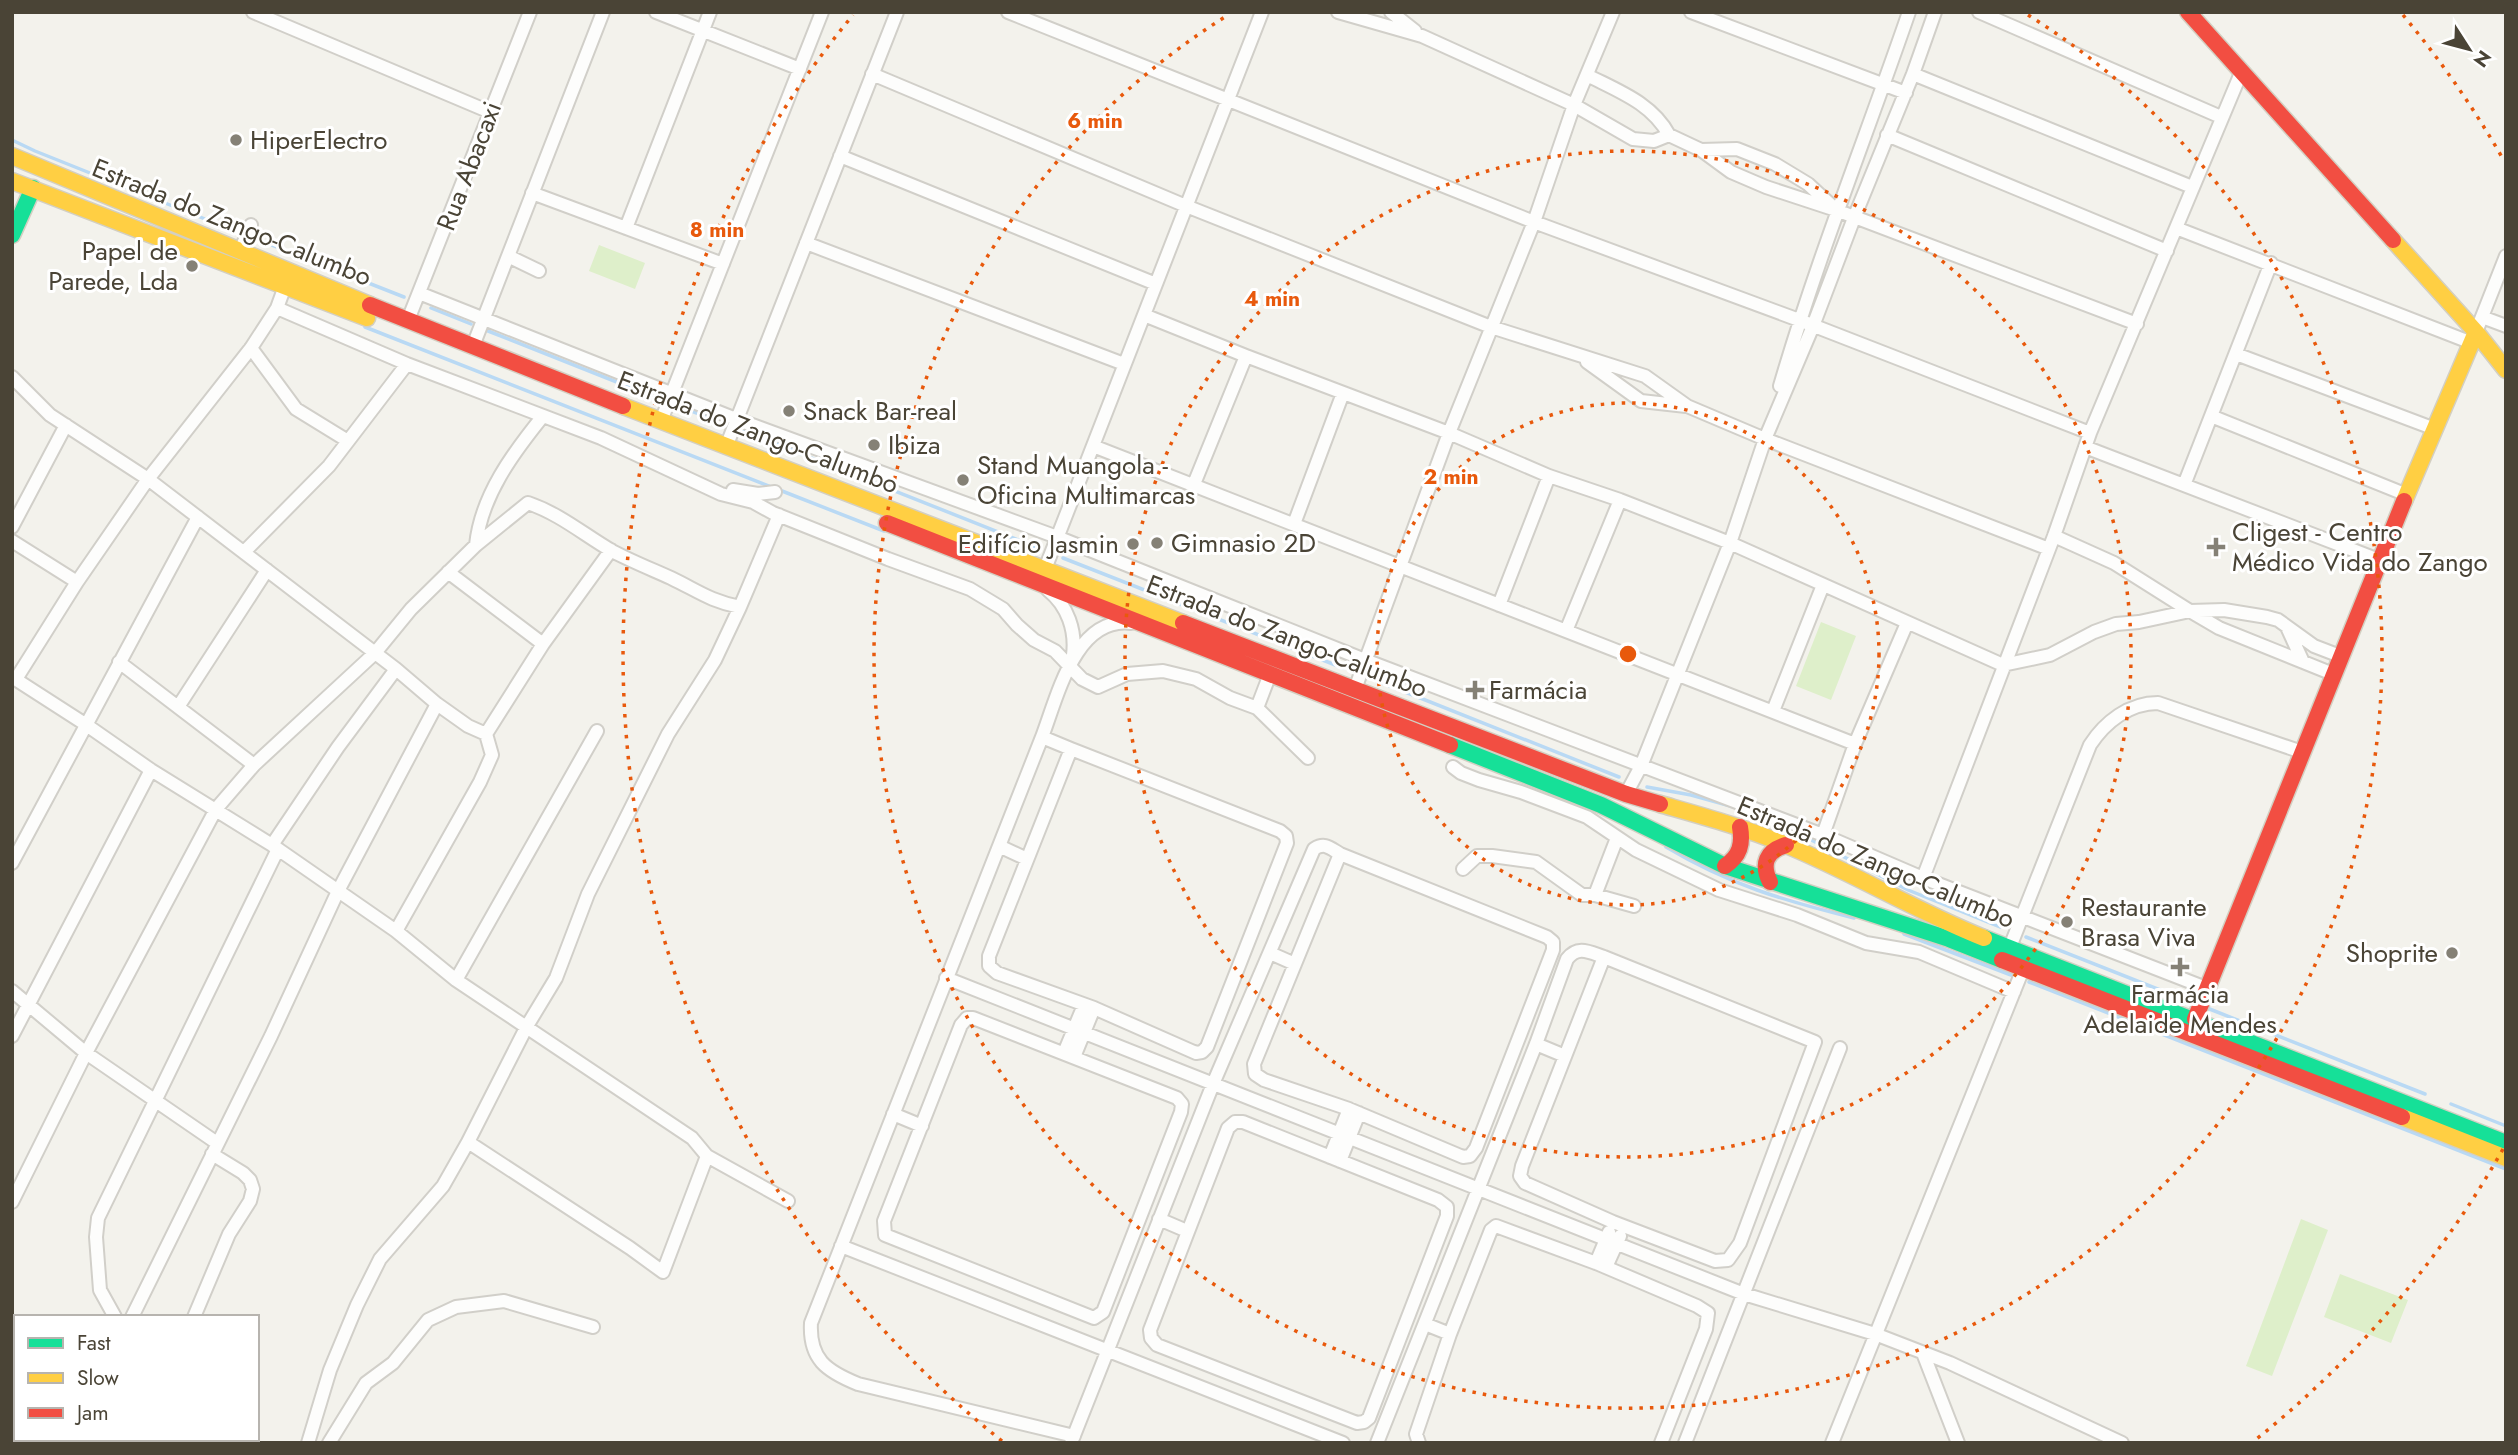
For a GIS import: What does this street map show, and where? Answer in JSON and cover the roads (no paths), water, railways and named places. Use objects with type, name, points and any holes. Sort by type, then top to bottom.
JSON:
[{"type":"main road","points":[[2188,12],[2477,331],[2506,370]]},
{"type":"main road","name":"Estrada do Zango-Calumbo","points":[[12,156],[408,320],[1042,576],[1268,680],[1619,813],[1725,866],[1906,923],[2019,979],[2506,1158]]},
{"type":"main road","name":"Estrada do Zango-Calumbo","points":[[12,181],[281,296],[777,486],[1042,576],[1355,689],[1626,794],[1740,827],[1786,845],[1920,911],[2016,932],[2200,1005],[2506,1143]]},
{"type":"main road","points":[[12,235],[33,188]]},
{"type":"main road","points":[[2200,1005],[2379,560],[2477,331]]},
{"type":"main road","points":[[1725,866],[1741,851],[1743,841],[1740,827]]},
{"type":"main road","points":[[1770,882],[1765,875],[1765,859],[1776,847],[1786,845]]},
{"type":"street","points":[[253,12],[490,112]]},
{"type":"street","name":"Rua Abacaxi","points":[[408,320],[530,12]]},
{"type":"street","points":[[473,345],[603,12]]},
{"type":"street","points":[[656,12],[800,69]]},
{"type":"street","points":[[626,228],[710,12]]},
{"type":"street","points":[[661,421],[822,12]]},
{"type":"street","points":[[726,447],[897,12]]},
{"type":"street","points":[[1008,12],[1534,222],[1799,320],[2090,433]]},
{"type":"street","points":[[1071,662],[1075,639],[1068,615],[1042,576],[1262,12]]},
{"type":"street","points":[[1338,12],[1422,36],[1574,105],[1633,139],[1654,141],[1669,135]]},
{"type":"street","points":[[1391,12],[1422,36]]},
{"type":"street","points":[[1355,689],[1449,433],[1534,222],[1574,105],[1613,12]]},
{"type":"street","points":[[1691,12],[1906,93]]},
{"type":"street","points":[[1626,794],[1641,766],[1730,543],[1836,210],[1909,12]]},
{"type":"street","points":[[1765,439],[1813,326],[1936,12]]},
{"type":"street","points":[[1979,12],[2221,117]]},
{"type":"street","points":[[1923,878],[2090,433],[2241,72]]},
{"type":"street","points":[[872,74],[1186,206],[1490,327],[1645,376],[1687,406],[1765,439],[2114,563],[2219,628],[2333,674]]},
{"type":"street","points":[[1913,74],[2192,187]]},
{"type":"street","points":[[1587,75],[1650,110],[1661,121],[1669,135],[1701,150],[1731,172],[2137,324]]},
{"type":"street","points":[[1887,135],[2167,251]]},
{"type":"street","points":[[1701,150],[1737,149],[1775,164],[1808,184],[1836,210]]},
{"type":"street","points":[[841,156],[1156,284]]},
{"type":"street","points":[[532,193],[723,264]]},
{"type":"street","points":[[240,251],[251,225]]},
{"type":"street","points":[[2176,228],[2271,263],[2477,331],[2506,326]]},
{"type":"street","points":[[806,243],[1124,364]]},
{"type":"street","points":[[508,256],[539,271]]},
{"type":"street","points":[[2477,331],[2506,256]]},
{"type":"street","points":[[2184,485],[2271,263]]},
{"type":"street","points":[[419,293],[736,419],[1057,537],[1365,660],[1823,835],[1923,878],[2016,932],[2200,1005]]},
{"type":"street","points":[[788,1201],[707,1156],[692,1138],[456,980],[396,931],[275,847],[150,770],[14,678],[148,479],[251,348],[281,296],[407,363],[646,457],[721,494],[753,502],[888,559],[970,589],[1003,609],[1034,640],[1071,662],[1082,679],[1098,687],[1127,674],[1163,671],[1196,679],[1230,698],[1257,708],[1308,758]]},
{"type":"street","points":[[1144,315],[1449,433],[1549,475],[1730,543],[2003,665],[2050,655],[2094,632],[2116,624],[2190,611],[2224,610],[2278,620],[2314,646],[2340,656]]},
{"type":"street","points":[[251,348],[296,409],[348,441]]},
{"type":"street","points":[[2236,354],[2435,429]]},
{"type":"street","points":[[1194,484],[1246,356]]},
{"type":"street","points":[[1582,358],[1633,398],[1687,406]]},
{"type":"street","points":[[244,552],[329,466],[407,363]]},
{"type":"street","points":[[12,377],[39,406],[148,479],[396,669],[437,704],[468,726],[486,734]]},
{"type":"street","points":[[1294,524],[1343,394]]},
{"type":"street","points":[[476,545],[478,526],[489,498],[523,441],[543,416]]},
{"type":"street","points":[[2211,416],[2407,495]]},
{"type":"street","points":[[12,527],[66,425]]},
{"type":"street","points":[[1093,446],[1855,744]]},
{"type":"street","points":[[2085,447],[2379,560]]},
{"type":"street","points":[[1499,606],[1549,475]]},
{"type":"street","points":[[700,483],[758,494],[777,486]]},
{"type":"street","points":[[753,502],[764,499],[777,486]]},
{"type":"street","points":[[308,1443],[330,1370],[380,1259],[443,1186],[468,1143],[527,1026],[556,978],[588,894],[668,734],[715,660],[781,515],[777,486]]},
{"type":"street","points":[[1566,631],[1620,500]]},
{"type":"street","points":[[12,1202],[86,1053],[216,809],[254,765],[374,653],[411,609],[476,545],[528,503],[550,510],[611,550],[697,594],[740,607]]},
{"type":"street","points":[[12,863],[198,517]]},
{"type":"street","points":[[12,541],[77,582]]},
{"type":"street","points":[[396,931],[480,782],[492,755],[486,734],[543,644],[611,550]]},
{"type":"street","points":[[178,707],[267,570]]},
{"type":"street","points":[[448,572],[543,644]]},
{"type":"street","points":[[1773,711],[1823,585]]},
{"type":"street","points":[[1147,625],[1124,622],[1100,629],[1083,642],[1071,662],[811,1323],[810,1341],[820,1361],[836,1375],[858,1384],[1073,1439],[1213,1084],[1314,849],[1325,845],[1340,854],[1547,937],[1553,942],[1549,963],[1471,1156],[1463,1157],[1354,1111],[1264,1080],[1255,1074],[1254,1064],[1340,854]]},
{"type":"street","points":[[1823,835],[1855,744],[1907,623]]},
{"type":"street","points":[[2287,627],[2303,662]]},
{"type":"street","points":[[2278,652],[2314,646]]},
{"type":"street","points":[[119,662],[254,765]]},
{"type":"street","points":[[114,1315],[100,1290],[96,1228],[98,1218],[156,1102],[275,847],[338,747],[396,669]]},
{"type":"street","points":[[1257,708],[1268,680]]},
{"type":"street","points":[[2016,932],[2090,745],[2119,715],[2134,707],[2158,703],[2302,752]]},
{"type":"street","points":[[133,1315],[271,1036],[338,891],[437,704]]},
{"type":"street","points":[[456,980],[597,730]]},
{"type":"street","points":[[1042,737],[1280,831],[1286,836],[1287,843],[1207,1047],[1202,1052],[1196,1054],[1089,1007],[997,973],[989,966],[989,956],[1071,749]]},
{"type":"street","points":[[1453,767],[1479,780],[1521,792],[1587,817],[1636,850],[1718,890],[1797,915],[1866,943],[1919,952],[2019,979],[1832,1443]]},
{"type":"street","points":[[12,1036],[150,770]]},
{"type":"street","points":[[1595,895],[1617,838]]},
{"type":"street","points":[[999,846],[1027,859]]},
{"type":"street","points":[[1463,869],[1477,856],[1536,862],[1582,895],[1595,895],[1634,906]]},
{"type":"street","points":[[1377,1443],[1572,952],[1581,950],[1604,957],[1815,1042],[1740,1243],[1728,1260],[1714,1261],[1525,1183],[1520,1176],[1604,957]]},
{"type":"street","points":[[1270,953],[1294,964]]},
{"type":"street","points":[[946,978],[1744,1294],[1875,1334],[2122,1443]]},
{"type":"street","points":[[12,991],[86,1053],[156,1102],[214,1148],[250,1180],[253,1189],[250,1201],[229,1234],[195,1315]]},
{"type":"street","points":[[1069,1055],[1089,1007]]},
{"type":"street","points":[[967,1018],[1069,1055],[1177,1098],[1182,1104],[1102,1312],[1094,1318],[885,1235],[884,1221],[961,1025],[967,1018]]},
{"type":"street","points":[[1536,1044],[1565,1056]]},
{"type":"street","points":[[1685,1443],[1840,1048]]},
{"type":"street","points":[[1335,1159],[1354,1111]]},
{"type":"street","points":[[893,1114],[922,1126]]},
{"type":"street","points":[[1235,1122],[1243,1122],[1335,1159],[1438,1200],[1447,1207],[1447,1216],[1369,1418],[1357,1423],[1157,1345],[1151,1338],[1150,1330],[1228,1128],[1235,1122]]},
{"type":"street","points":[[468,1143],[663,1272],[707,1156]]},
{"type":"street","points":[[1159,1219],[1187,1231]]},
{"type":"street","points":[[1601,1265],[1619,1224]]},
{"type":"street","points":[[1419,1443],[1416,1434],[1450,1334],[1491,1230],[1496,1226],[1601,1265],[1698,1306],[1708,1314],[1706,1329],[1661,1443]]},
{"type":"street","points":[[841,1246],[1343,1443]]},
{"type":"street","points":[[329,1443],[366,1382],[393,1363],[428,1320],[456,1307],[504,1301],[593,1327]]},
{"type":"street","points":[[1425,1324],[1450,1334]]},
{"type":"street","points":[[1923,1353],[1958,1443]]},
{"type":"waterway","points":[[12,140],[235,231]]},
{"type":"waterway","points":[[254,238],[404,297]]},
{"type":"waterway","points":[[431,308],[471,324]]},
{"type":"waterway","points":[[365,327],[771,487]]},
{"type":"waterway","points":[[483,329],[662,400]]},
{"type":"waterway","points":[[673,404],[715,420]]},
{"type":"waterway","points":[[741,430],[1036,547]]},
{"type":"waterway","points":[[782,491],[884,531]]},
{"type":"waterway","points":[[1063,558],[1343,668]]},
{"type":"waterway","points":[[1370,678],[1619,777]]},
{"type":"waterway","points":[[1647,787],[1734,807]]},
{"type":"waterway","points":[[1790,829],[1908,890],[2000,927]]},
{"type":"waterway","points":[[1666,847],[1712,872],[1757,890],[1854,918]]},
{"type":"waterway","points":[[1904,934],[2011,975]]},
{"type":"waterway","points":[[2026,937],[2193,1003]]},
{"type":"waterway","points":[[2029,982],[2506,1169]]},
{"type":"waterway","points":[[2207,1008],[2425,1094]]},
{"type":"waterway","points":[[2451,1104],[2506,1126]]},
{"type":"place","name":"HiperElectro","points":[[236,140]]},
{"type":"place","name":"Papel de Parede, Lda","points":[[192,266]]},
{"type":"place","name":"Snack Bar-real","points":[[789,411]]},
{"type":"place","name":"Ibiza","points":[[874,445]]},
{"type":"place","name":"Stand Muangola - Oficina Multimarcas","points":[[963,480]]},
{"type":"place","name":"Gimnasio 2D","points":[[1157,543]]},
{"type":"place","name":"Edifício Jasmin","points":[[1133,544]]},
{"type":"place","name":"Cligest - Centro Médico Vida do Zango","points":[[2216,547]]},
{"type":"place","name":"Farmácia","points":[[1475,690]]},
{"type":"place","name":"Restaurante Brasa Viva","points":[[2067,922]]},
{"type":"place","name":"Shoprite","points":[[2452,953]]},
{"type":"place","name":"Farmácia Adelaide Mendes","points":[[2180,967]]}]
